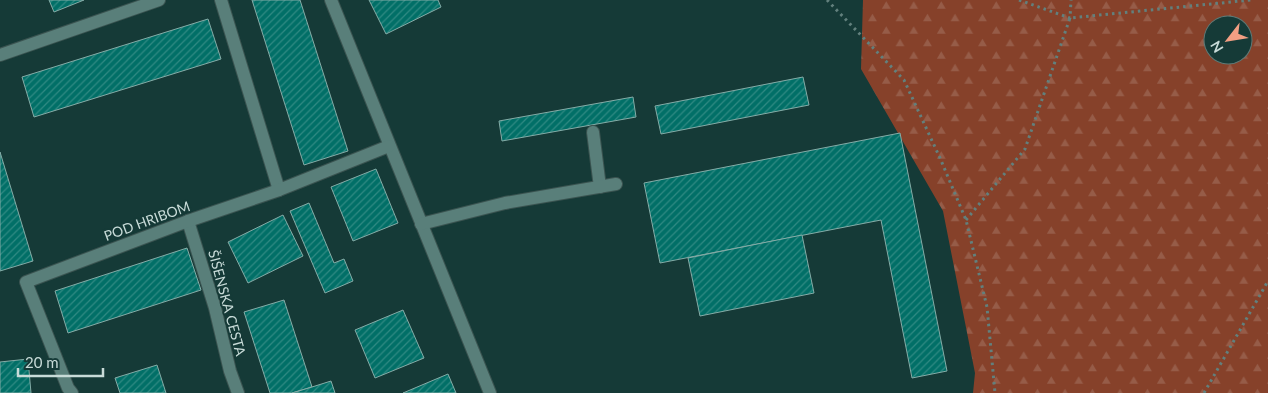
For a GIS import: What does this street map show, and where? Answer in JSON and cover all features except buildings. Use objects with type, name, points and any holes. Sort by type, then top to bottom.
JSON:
[{"type":"street","points":[[0,55],[159,0]]},
{"type":"street","points":[[221,0],[280,190]]},
{"type":"street","points":[[331,0],[490,393]]},
{"type":"street","points":[[593,132],[600,188]]},
{"type":"street","name":"POD HRIBOM","points":[[72,393],[26,282],[280,190],[389,146]]},
{"type":"street","points":[[421,224],[505,202],[616,184]]},
{"type":"street","name":"ŠIŠENSKA CESTA","points":[[188,222],[215,308],[230,371],[238,393]]},
{"type":"path","points":[[827,0],[904,80],[966,220],[987,307],[995,393]]},
{"type":"path","points":[[1019,0],[1070,18],[1251,0]]},
{"type":"path","points":[[966,220],[1025,149],[1070,18],[1071,0]]},
{"type":"path","points":[[1204,393],[1268,281]]},
{"type":"green space","points":[[863,0],[1268,0],[1268,393],[973,393],[975,373],[943,211],[861,69]]}]
